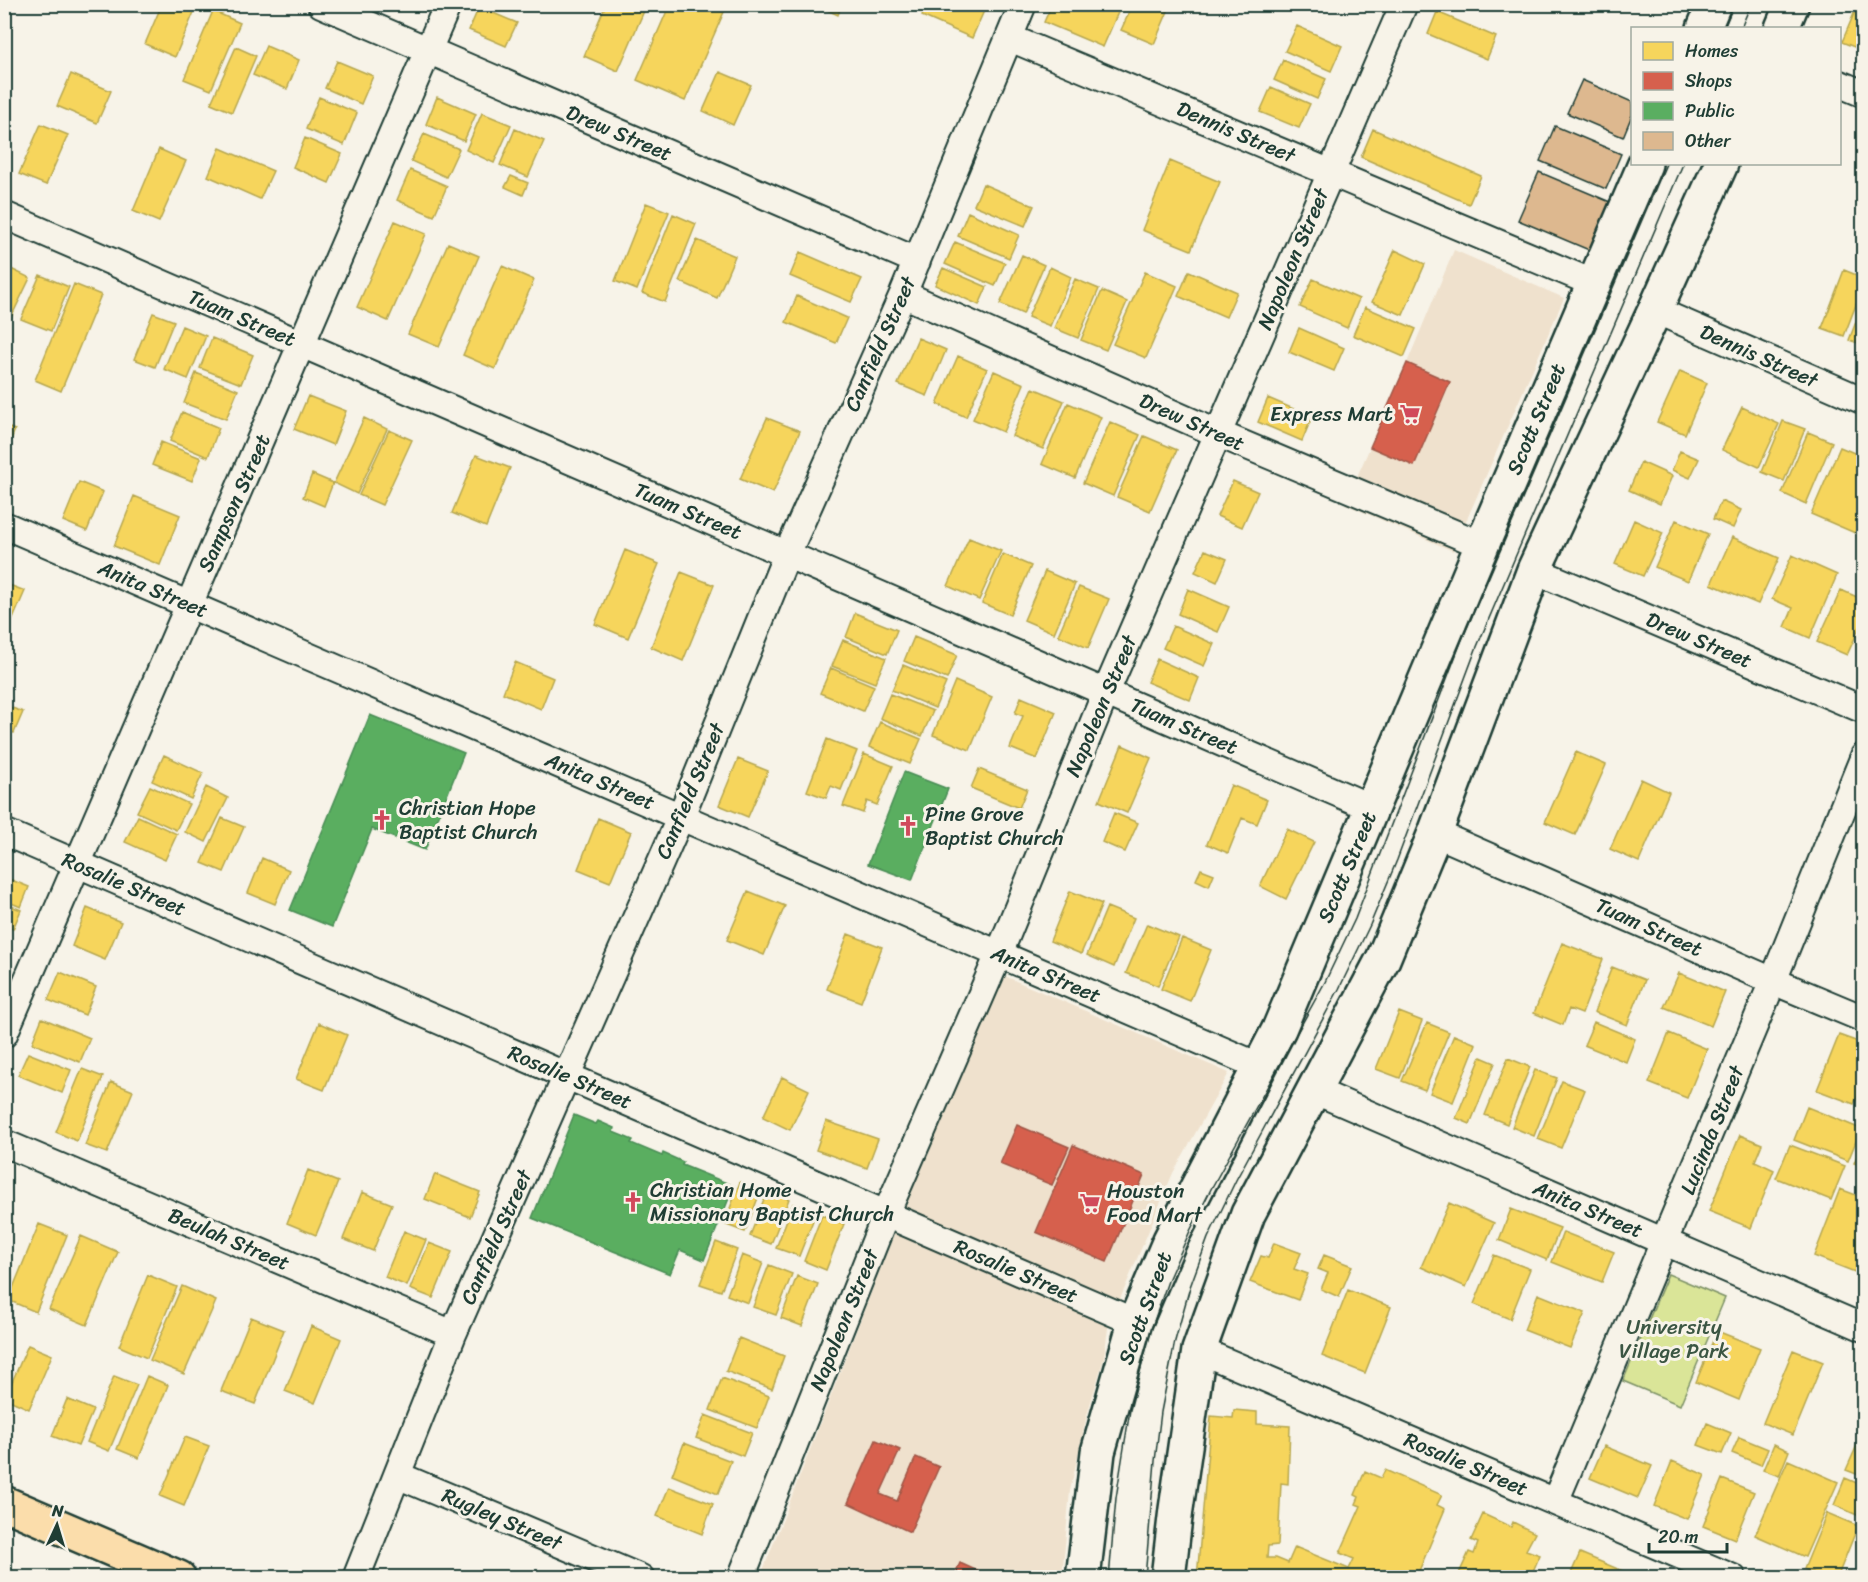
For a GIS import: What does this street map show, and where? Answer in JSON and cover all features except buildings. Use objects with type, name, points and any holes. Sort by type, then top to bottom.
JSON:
[{"type":"main road","points":[[1704,27],[1714,4]]},
{"type":"main road","points":[[1782,27],[1792,4]]},
{"type":"main road","name":"Scott Street","points":[[1083,1578],[1098,1452],[1135,1322],[1170,1240],[1279,1029],[1645,165]]},
{"type":"main road","points":[[1168,1578],[1199,1350],[1248,1214],[1383,958],[1435,833],[1534,570],[1721,165]]},
{"type":"main road","points":[[4,1503],[179,1578]]},
{"type":"street","name":"Drew Street","points":[[321,4],[917,261]]},
{"type":"street","name":"Sampson Street","points":[[4,1034],[448,4]]},
{"type":"street","name":"Canfield Street","points":[[356,1578],[453,1334],[681,816],[788,554],[903,294],[1023,4]]},
{"type":"street","name":"Napoleon Street","points":[[741,1578],[886,1214],[999,954],[1106,692],[1404,4]]},
{"type":"street","name":"Dennis Street","points":[[1010,38],[1593,283]]},
{"type":"street","points":[[1841,85],[1863,94]]},
{"type":"street","name":"Tuam Street","points":[[4,215],[1372,808]]},
{"type":"street","name":"Drew Street","points":[[903,294],[1219,434],[1482,545]]},
{"type":"street","name":"Dennis Street","points":[[1655,310],[1863,401]]},
{"type":"street","name":"Anita Street","points":[[4,525],[1261,1067]]},
{"type":"street","name":"Drew Street","points":[[1534,570],[1863,710]]},
{"type":"street","name":"Lucinda Street","points":[[1555,1502],[1773,981],[1863,756]]},
{"type":"street","name":"Rosalie Street","points":[[4,832],[1135,1322]]},
{"type":"street","name":"Tuam Street","points":[[1435,833],[1863,1019]]},
{"type":"street","name":"Anita Street","points":[[1313,1090],[1863,1328]]},
{"type":"street","name":"Beulah Street","points":[[4,1143],[453,1334]]},
{"type":"street","name":"Rosalie Street","points":[[1199,1350],[1734,1578]]},
{"type":"street","name":"Rugley Street","points":[[397,1475],[641,1578]]},
{"type":"shaded area","points":[[1454,250],[1564,298],[1453,551],[1345,504]]},
{"type":"shaded area","points":[[1000,974],[1229,1073],[1173,1173],[1108,1328],[1104,1358],[1087,1415],[1070,1491],[1062,1577],[760,1578],[892,1239]]},
{"type":"green space","name":"University Village Park","points":[[1668,1274],[1725,1298],[1680,1405],[1623,1381]]},
{"type":"tram line","points":[[1724,27],[1734,4]]},
{"type":"tram line","points":[[1741,27],[1751,4]]},
{"type":"tram line","points":[[1109,1578],[1116,1498],[1130,1410],[1151,1330],[1169,1278],[1211,1189],[1325,982],[1355,919],[1461,642],[1666,165]]},
{"type":"tram line","points":[[1145,1578],[1161,1412],[1175,1341],[1190,1287],[1208,1238],[1236,1180],[1339,989],[1370,925],[1397,860],[1476,649],[1683,165]]},
{"type":"place","name":"Express Mart","points":[[1410,414]]},
{"type":"place","name":"Christian Hope Baptist Church","points":[[382,820]]},
{"type":"place","name":"Pine Grove Baptist Church","points":[[908,826]]},
{"type":"place","name":"Christian Home Missionary Baptist Church","points":[[633,1202]]},
{"type":"place","name":"Houston Food Mart","points":[[1090,1203]]}]
